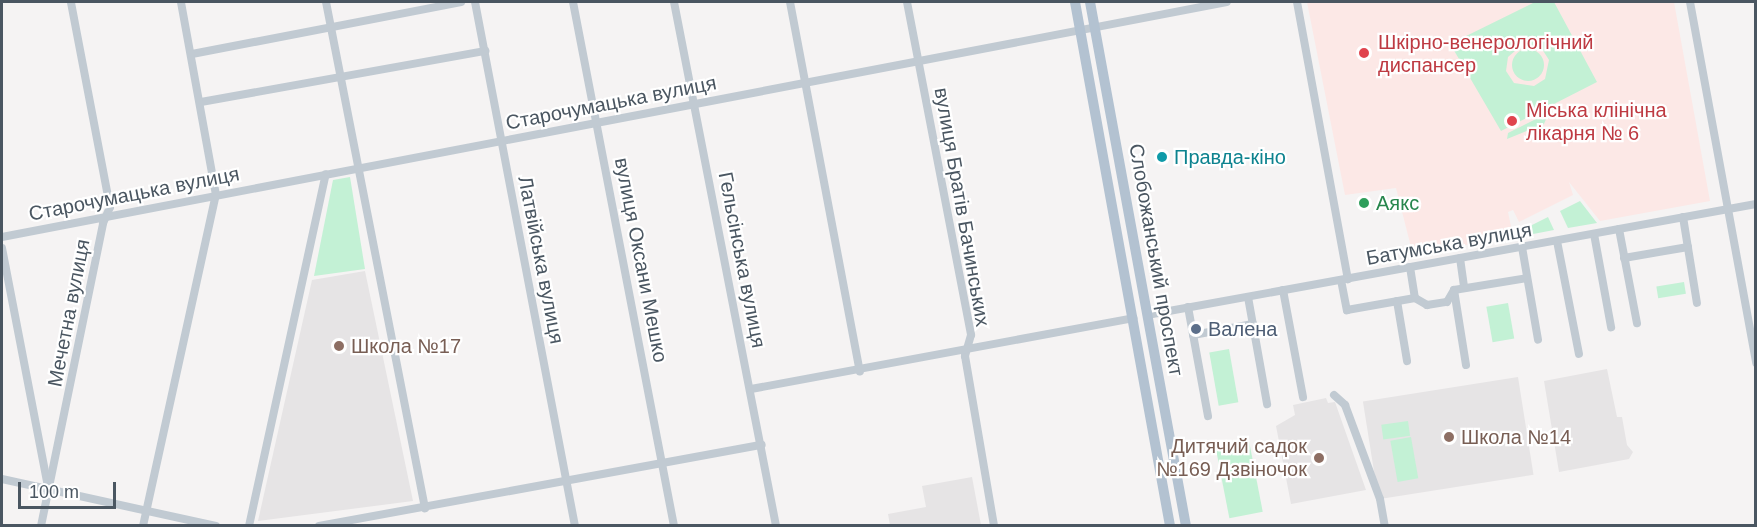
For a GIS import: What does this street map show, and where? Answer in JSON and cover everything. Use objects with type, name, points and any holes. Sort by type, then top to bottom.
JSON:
[{"type":"main road","name":"Слобожанський проспект","points":[[1076,2],[1170,525]]},
{"type":"main road","name":"Слобожанський проспект","points":[[1090,2],[1186,525]]},
{"type":"street","name":"Мечетна вулиця","points":[[41,525],[103,223],[109,216],[110,207],[71,2]]},
{"type":"street","points":[[143,525],[216,195],[201,102],[181,2]]},
{"type":"street","points":[[326,2],[425,508]]},
{"type":"street","points":[[192,54],[330,25],[461,2]]},
{"type":"street","name":"Латвійська вулиця","points":[[475,2],[575,525]]},
{"type":"street","name":"вулиця Оксани Мешко","points":[[573,2],[674,525]]},
{"type":"street","name":"Гельсінська вулиця","points":[[674,2],[776,525]]},
{"type":"street","points":[[790,2],[860,371]]},
{"type":"street","name":"вулиця Братів Бачинських","points":[[907,2],[971,334],[965,356],[994,525]]},
{"type":"street","name":"Старочумацька вулиця","points":[[2,237],[1080,27],[1227,2]]},
{"type":"street","points":[[1297,2],[1345,279],[1347,310],[1415,298],[1427,305],[1447,302],[1454,290],[1527,278]]},
{"type":"street","points":[[1690,2],[1755,363]]},
{"type":"street","points":[[201,102],[341,74],[485,51]]},
{"type":"street","points":[[249,525],[326,174]]},
{"type":"street","name":"Батумська вулиця","points":[[1148,315],[1755,204]]},
{"type":"street","points":[[1683,217],[1697,303]]},
{"type":"street","points":[[1618,229],[1637,323]]},
{"type":"street","points":[[1594,234],[1611,327]]},
{"type":"street","points":[[1557,241],[1579,354]]},
{"type":"street","points":[[1522,247],[1538,340]]},
{"type":"street","points":[[1624,258],[1688,247]]},
{"type":"street","points":[[2,248],[48,489]]},
{"type":"street","points":[[1460,258],[1464,288]]},
{"type":"street","points":[[1410,267],[1415,298]]},
{"type":"street","points":[[1283,290],[1303,397]]},
{"type":"street","points":[[1454,290],[1466,365]]},
{"type":"street","points":[[1248,297],[1267,404]]},
{"type":"street","points":[[1397,301],[1407,361]]},
{"type":"street","points":[[1188,307],[1208,416]]},
{"type":"street","points":[[751,389],[860,371],[1133,318]]},
{"type":"street","points":[[1193,335],[1253,324]]},
{"type":"street","points":[[1334,395],[1345,405],[1380,499],[1385,525]]},
{"type":"street","points":[[319,525],[567,483],[762,445]]},
{"type":"street","points":[[2,480],[216,525]]},
{"type":"shaded area","name":"Міська клінічна лікарня № 6","points":[[1307,2],[1674,2],[1710,201],[1600,221],[1569,182],[1573,195],[1519,222],[1513,210],[1508,212],[1513,236],[1403,257],[1402,250],[1411,247],[1396,188],[1345,195]]},
{"type":"shaded area","points":[[365,271],[413,501],[258,521],[312,280]]},
{"type":"shaded area","points":[[1607,369],[1617,417],[1622,417],[1627,445],[1633,452],[1629,459],[1559,472],[1544,381]]},
{"type":"shaded area","name":"Школа №14","points":[[1518,377],[1533,475],[1378,499],[1363,402]]},
{"type":"shaded area","name":"Дитячий садок №169 Дзвіночок","points":[[1326,398],[1328,403],[1335,402],[1366,490],[1291,504],[1276,426],[1295,415],[1293,405]]},
{"type":"shaded area","points":[[972,477],[981,525],[890,525],[888,514],[926,507],[922,486]]},
{"type":"green space","points":[[1535,2],[1554,2],[1597,82],[1501,131],[1452,47],[1456,41]],"holes":[[[1523,44],[1542,49],[1549,60],[1545,79],[1534,86],[1514,83],[1506,71],[1508,57]]]},
{"type":"green space","points":[[1528,49],[1539,54],[1544,65],[1539,76],[1528,81],[1517,76],[1512,65],[1517,54]]},
{"type":"green space","points":[[1540,117],[1546,119],[1544,124],[1507,139],[1508,133]]},
{"type":"green space","points":[[350,177],[365,269],[314,276],[333,180]]},
{"type":"green space","points":[[1580,201],[1597,223],[1568,228],[1560,211]]},
{"type":"green space","points":[[1548,217],[1554,230],[1523,236],[1520,231]]},
{"type":"green space","points":[[1684,282],[1686,294],[1658,298],[1656,286]]},
{"type":"green space","points":[[1508,303],[1514,338],[1493,342],[1486,307]]},
{"type":"green space","points":[[1229,349],[1238,402],[1219,406],[1209,352]]},
{"type":"green space","points":[[1408,421],[1410,436],[1383,440],[1381,425]]},
{"type":"green space","points":[[1411,437],[1418,478],[1398,482],[1390,441]]},
{"type":"green space","points":[[1249,441],[1263,512],[1229,518],[1216,447]]},
{"type":"place","name":"Шкірно-венерологічний диспансер","points":[[1364,53]]},
{"type":"place","name":"Міська клінічна лікарня № 6","points":[[1512,121]]},
{"type":"place","name":"Правда-кіно","points":[[1162,157]]},
{"type":"place","name":"Аякс","points":[[1364,203]]},
{"type":"place","name":"Валена","points":[[1196,329]]},
{"type":"place","name":"Школа №17","points":[[339,346]]},
{"type":"place","name":"Школа №14","points":[[1449,437]]},
{"type":"place","name":"Дитячий садок №169 Дзвіночок","points":[[1319,458]]}]
